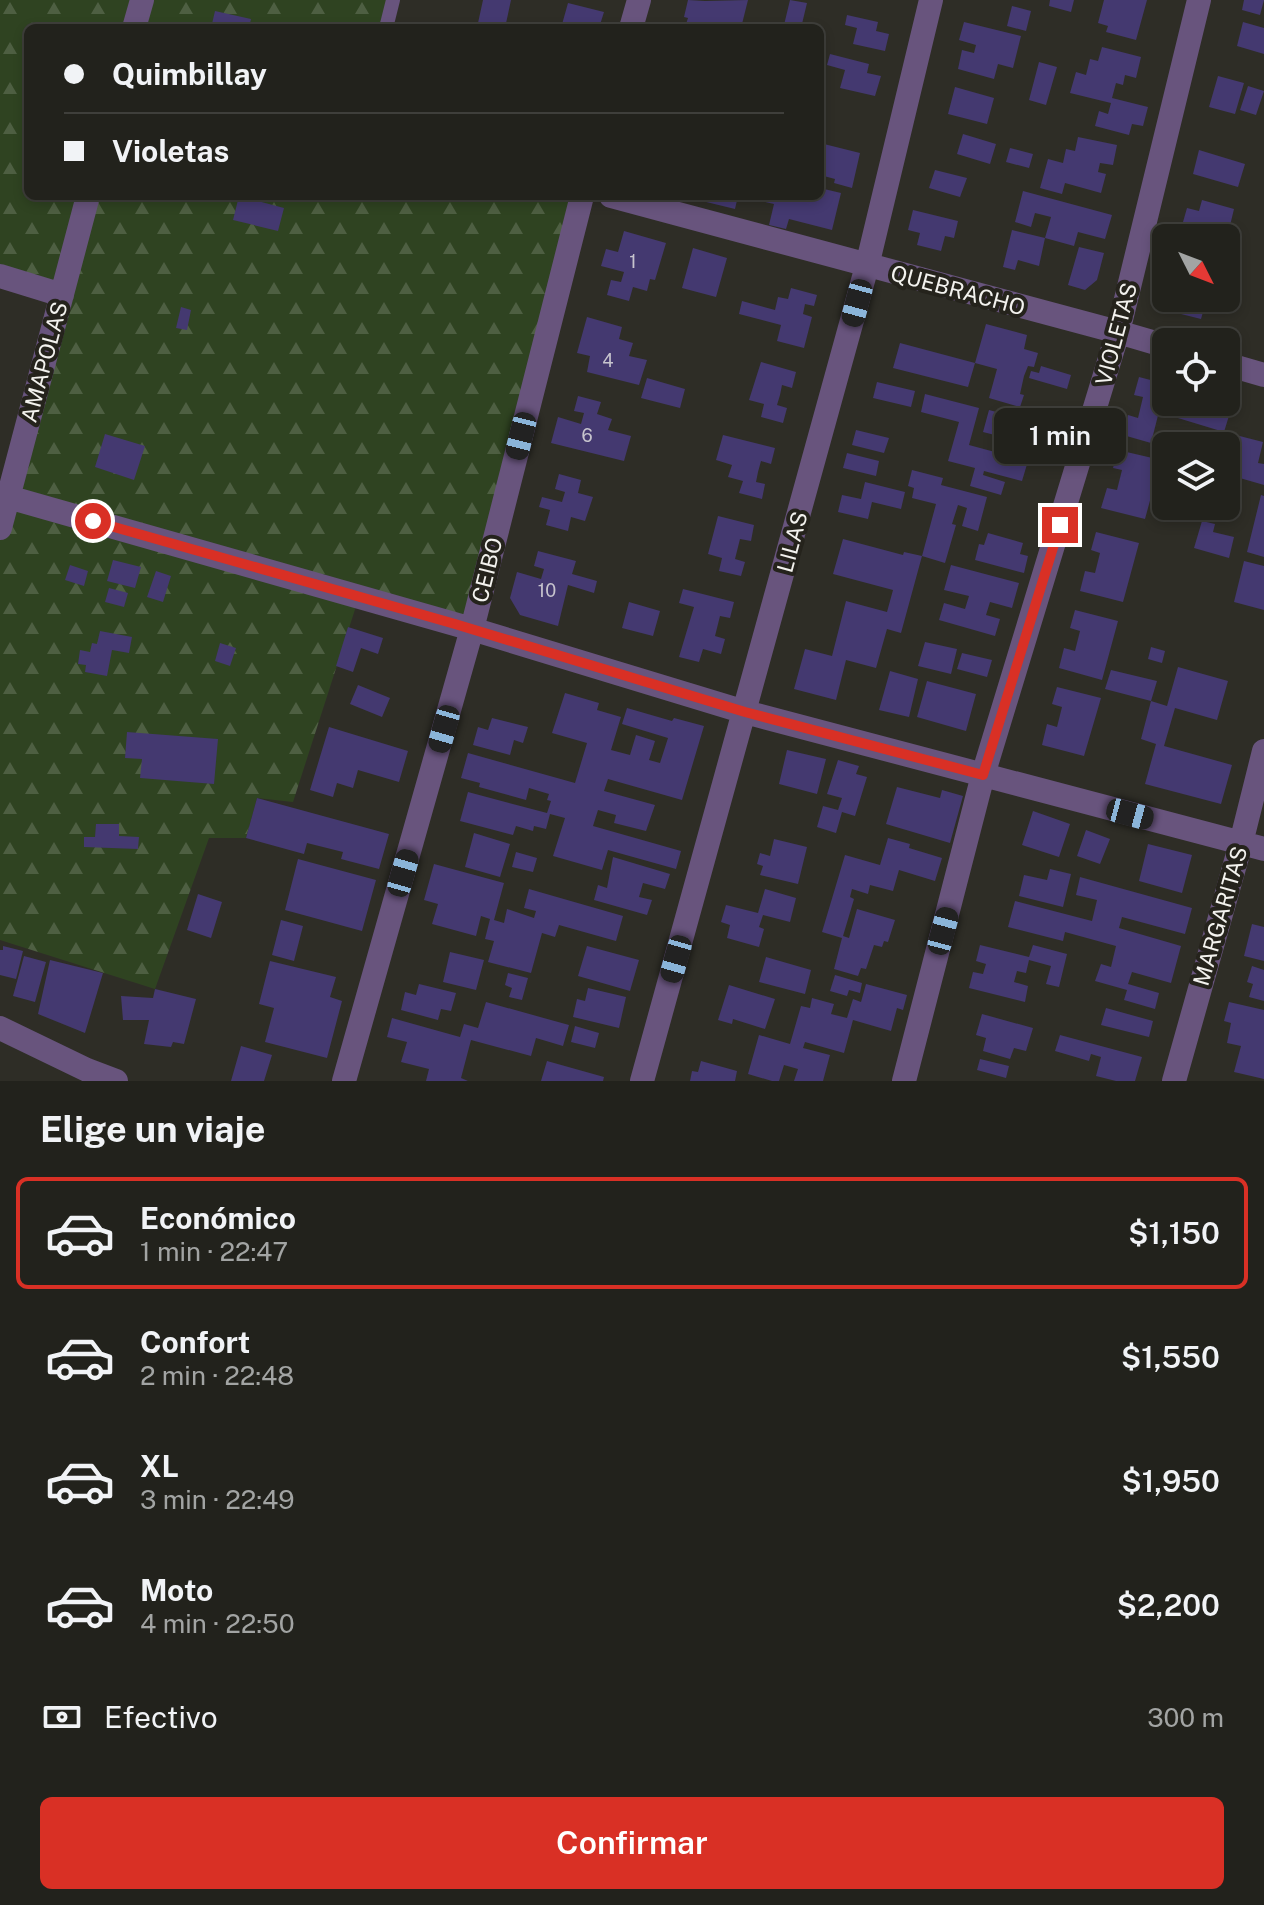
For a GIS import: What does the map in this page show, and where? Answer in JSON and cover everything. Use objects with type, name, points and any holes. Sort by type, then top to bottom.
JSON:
[{"type":"street","points":[[135,24],[142,0]]},
{"type":"street","points":[[632,24],[639,0]]},
{"type":"street","name":"LILAS","points":[[642,1081],[867,266],[931,0]]},
{"type":"street","name":"VIOLETAS","points":[[904,1081],[983,775],[1118,332],[1199,0]]},
{"type":"street","name":"AMAPOLAS","points":[[0,528],[8,497],[10,453],[62,295],[87,200]]},
{"type":"street","name":"CEIBO","points":[[344,1081],[472,629],[581,200]]},
{"type":"street","name":"QUEBRACHO","points":[[626,200],[1152,342]]},
{"type":"street","points":[[0,276],[62,295]]},
{"type":"street","points":[[1240,368],[1264,375]]},
{"type":"street","points":[[8,497],[472,629],[745,712],[1252,846]]},
{"type":"street","name":"MARGARITAS","points":[[1174,1081],[1252,846],[1264,751]]},
{"type":"street","points":[[0,1028],[116,1081]]},
{"type":"lane","points":[[387,24],[393,0]]},
{"type":"green space","points":[[0,0],[393,0],[387,24],[24,24],[24,200],[581,200],[472,629],[359,597],[293,802],[257,798],[246,838],[209,838],[155,989],[0,940],[0,528],[62,296],[0,276]]},
{"type":"building","points":[[483,0],[511,0],[506,24],[478,23]]},
{"type":"building","points":[[688,0],[748,0],[742,24],[686,24],[688,18],[684,17]]},
{"type":"building","points":[[790,0],[807,3],[802,24],[784,24]]},
{"type":"building","points":[[1050,0],[1074,0],[1071,12],[1049,6]]},
{"type":"building","points":[[1104,0],[1147,0],[1136,40],[1106,32],[1108,26],[1098,23]]},
{"type":"building","points":[[1244,0],[1264,0],[1260,15],[1242,10]]},
{"type":"building","points":[[568,3],[604,12],[600,24],[562,24]]},
{"type":"building","points":[[1012,6],[1031,11],[1026,31],[1007,26]]},
{"type":"building","points":[[215,11],[251,19],[250,24],[212,24]]},
{"type":"building","points":[[847,15],[878,22],[876,31],[889,34],[885,51],[853,44],[857,28],[845,25]]},
{"type":"building","points":[[964,22],[1021,36],[1013,68],[998,64],[994,79],[958,69],[962,50],[974,53],[976,45],[959,40]]},
{"type":"building","points":[[1243,22],[1264,28],[1264,54],[1237,46]]},
{"type":"building","points":[[1102,47],[1141,57],[1136,78],[1125,75],[1123,85],[1116,83],[1112,98],[1148,107],[1143,126],[1132,124],[1129,135],[1095,126],[1099,111],[1108,114],[1111,103],[1070,93],[1076,72],[1086,75],[1090,59],[1098,61]]},
{"type":"building","points":[[830,54],[869,64],[867,73],[881,76],[875,96],[840,88],[845,70],[827,65]]},
{"type":"building","points":[[1039,62],[1057,67],[1046,105],[1029,100]]},
{"type":"building","points":[[1218,76],[1244,83],[1235,114],[1209,107]]},
{"type":"building","points":[[1248,86],[1264,91],[1256,115],[1240,110]]},
{"type":"building","points":[[955,87],[994,98],[987,124],[948,114]]},
{"type":"building","points":[[963,134],[996,144],[990,164],[957,154]]},
{"type":"building","points":[[1078,137],[1117,145],[1113,165],[1100,163],[1098,172],[1106,174],[1101,193],[1065,183],[1062,194],[1040,188],[1048,159],[1063,163],[1066,149],[1075,151]]},
{"type":"building","points":[[824,144],[860,153],[852,188],[834,183],[835,179],[824,176]]},
{"type":"building","points":[[1010,148],[1033,154],[1029,168],[1006,162]]},
{"type":"building","points":[[1199,150],[1245,164],[1238,187],[1193,174]]},
{"type":"building","points":[[935,170],[967,178],[960,197],[929,188]]},
{"type":"building","points":[[824,189],[841,193],[832,230],[789,219],[786,229],[769,225],[774,204],[757,200],[824,200]]},
{"type":"building","points":[[1023,191],[1112,215],[1105,239],[1078,232],[1074,246],[1045,238],[1051,217],[1035,213],[1031,227],[1015,222]]},
{"type":"building","points":[[238,200],[254,200],[284,208],[278,231],[233,220]]},
{"type":"building","points":[[698,200],[737,200],[735,209]]},
{"type":"building","points":[[1202,200],[1234,209],[1230,224],[1182,224],[1187,208],[1199,211]]},
{"type":"building","points":[[913,210],[958,221],[954,238],[945,236],[941,251],[917,245],[920,233],[908,230]]},
{"type":"building","points":[[1012,230],[1045,238],[1039,266],[1018,260],[1015,270],[1003,267]]},
{"type":"building","points":[[624,231],[666,243],[655,280],[650,279],[647,291],[633,287],[629,301],[607,295],[611,280],[621,282],[624,272],[601,266],[606,249],[618,252]]},
{"type":"building","points":[[1079,247],[1104,253],[1097,280],[1085,290],[1068,285]]},
{"type":"building","points":[[693,248],[727,258],[716,297],[682,288]]},
{"type":"building","points":[[791,288],[817,295],[814,306],[805,304],[803,314],[812,317],[804,348],[777,341],[781,325],[739,314],[742,301],[775,310],[778,297],[788,299]]},
{"type":"building","points":[[181,307],[191,310],[187,330],[176,328]]},
{"type":"building","points":[[1173,312],[1203,312],[1201,319]]},
{"type":"building","points":[[587,317],[622,327],[619,339],[633,343],[629,356],[647,360],[639,385],[587,372],[590,356],[577,353]]},
{"type":"building","points":[[986,324],[1027,335],[1024,349],[1038,353],[1034,367],[1028,366],[1024,376],[1020,394],[1024,395],[1020,407],[989,398],[997,369],[975,363]]},
{"type":"building","points":[[900,343],[975,363],[968,387],[893,368]]},
{"type":"building","points":[[761,362],[796,372],[792,388],[782,385],[777,405],[787,408],[783,423],[761,417],[764,404],[749,400]]},
{"type":"building","points":[[1041,366],[1071,375],[1067,389],[1029,378],[1031,371],[1039,373]]},
{"type":"building","points":[[1139,377],[1152,380],[1152,416],[1158,416],[1151,443],[1123,435],[1128,415],[1138,418],[1143,397],[1134,395]]},
{"type":"building","points":[[647,378],[685,389],[680,408],[641,398]]},
{"type":"building","points":[[877,382],[915,391],[911,407],[873,398]]},
{"type":"building","points":[[925,394],[979,408],[969,445],[1028,461],[1022,481],[984,471],[983,475],[1005,482],[1001,495],[970,486],[975,468],[948,461],[959,422],[921,412]]},
{"type":"building","points":[[578,396],[601,402],[597,414],[612,419],[608,430],[631,436],[624,461],[551,443],[558,417],[581,424],[584,413],[574,411]]},
{"type":"building","points":[[989,410],[1023,419],[1018,441],[983,432]]},
{"type":"building","points":[[1171,416],[1229,416],[1224,432]]},
{"type":"building","points":[[1033,420],[1060,429],[1052,455],[1025,447]]},
{"type":"building","points":[[856,430],[889,438],[884,453],[852,445]]},
{"type":"building","points":[[105,434],[145,446],[134,480],[95,467]]},
{"type":"building","points":[[723,435],[775,448],[771,464],[761,461],[758,472],[756,482],[765,484],[762,499],[739,493],[743,481],[728,477],[732,465],[716,460]]},
{"type":"building","points":[[1240,436],[1263,442],[1258,463],[1264,464],[1264,485],[1240,478]]},
{"type":"building","points":[[1118,450],[1152,458],[1152,493],[1145,519],[1101,508],[1107,488],[1117,490],[1122,470],[1113,468]]},
{"type":"building","points":[[847,453],[879,461],[876,476],[843,468]]},
{"type":"building","points":[[912,470],[943,478],[941,485],[987,497],[978,531],[962,526],[967,508],[958,505],[952,524],[956,525],[945,563],[922,556],[936,504],[912,498],[914,488],[908,486]]},
{"type":"building","points":[[559,474],[581,480],[578,493],[593,497],[585,521],[571,517],[568,531],[546,525],[550,510],[539,507],[542,497],[562,502],[565,492],[555,489]]},
{"type":"building","points":[[865,482],[905,492],[901,509],[872,502],[868,519],[838,512],[842,495],[861,499]]},
{"type":"building","points":[[1261,495],[1264,496],[1264,557],[1247,552]]},
{"type":"building","points":[[718,516],[754,525],[751,541],[740,539],[735,559],[745,562],[741,576],[719,571],[722,558],[708,554]]},
{"type":"building","points":[[1202,521],[1215,524],[1213,532],[1234,537],[1229,558],[1194,548]]},
{"type":"building","points":[[1096,532],[1139,543],[1123,602],[1080,591],[1085,571],[1095,573],[1100,553],[1091,550]]},
{"type":"building","points":[[988,533],[1023,543],[1020,554],[1028,556],[1024,573],[975,560],[979,544],[984,545]]},
{"type":"building","points":[[843,539],[903,555],[904,552],[922,556],[901,633],[887,629],[876,668],[846,660],[836,700],[794,689],[805,649],[832,656],[846,601],[887,612],[893,590],[833,574]]},
{"type":"building","points":[[538,551],[576,561],[572,574],[597,581],[594,593],[568,585],[558,626],[520,615],[510,598],[517,572],[541,579],[544,569],[534,566]]},
{"type":"building","points":[[113,560],[141,567],[135,588],[107,581]]},
{"type":"building","points":[[1244,561],[1264,566],[1264,610],[1234,602]]},
{"type":"building","points":[[70,565],[88,571],[84,586],[65,580]]},
{"type":"building","points":[[951,565],[1019,583],[1012,608],[990,602],[986,615],[1000,619],[995,636],[939,620],[944,603],[965,609],[969,596],[944,590]]},
{"type":"building","points":[[156,571],[171,576],[163,602],[147,597]]},
{"type":"building","points":[[109,588],[128,593],[124,607],[105,602]]},
{"type":"building","points":[[683,589],[734,602],[730,618],[720,616],[715,636],[725,639],[721,654],[703,649],[699,662],[679,657],[694,607],[679,603]]},
{"type":"building","points":[[629,602],[660,611],[653,636],[622,628]]},
{"type":"building","points":[[1075,610],[1118,621],[1102,680],[1059,668],[1064,648],[1075,651],[1080,631],[1070,628]]},
{"type":"building","points":[[348,627],[383,638],[378,654],[361,648],[353,672],[336,666]]},
{"type":"building","points":[[100,631],[132,637],[129,653],[112,650],[107,676],[85,672],[86,665],[78,664],[80,650],[90,652],[92,643],[97,644]]},
{"type":"building","points":[[925,642],[957,649],[951,674],[918,666]]},
{"type":"building","points":[[220,643],[236,648],[230,666],[215,661]]},
{"type":"building","points":[[1151,647],[1165,651],[1162,663],[1148,659]]},
{"type":"building","points":[[962,653],[992,660],[987,677],[957,669]]},
{"type":"building","points":[[1178,667],[1228,681],[1217,720],[1175,708],[1164,746],[1232,765],[1221,804],[1145,784],[1156,744],[1141,739],[1151,701],[1167,706]]},
{"type":"building","points":[[1111,670],[1157,681],[1151,701],[1105,689]]},
{"type":"building","points":[[890,671],[918,679],[909,717],[879,710]]},
{"type":"building","points":[[927,681],[976,694],[966,731],[917,717]]},
{"type":"building","points":[[358,685],[390,698],[382,717],[350,704]]},
{"type":"building","points":[[1057,687],[1101,698],[1084,756],[1042,745],[1047,724],[1057,727],[1062,707],[1052,704]]},
{"type":"building","points":[[565,693],[599,703],[597,710],[621,717],[611,750],[630,755],[636,735],[655,741],[649,760],[660,763],[668,738],[622,724],[627,708],[672,721],[674,718],[704,726],[682,800],[608,779],[604,791],[655,805],[646,831],[614,823],[616,815],[598,810],[593,826],[681,851],[676,869],[608,850],[602,870],[553,856],[565,818],[550,814],[546,829],[534,826],[533,831],[516,826],[513,835],[460,821],[468,792],[547,813],[551,801],[547,800],[549,794],[529,788],[526,800],[479,787],[480,783],[461,778],[468,753],[575,783],[587,743],[552,733]]},
{"type":"building","points":[[492,718],[528,727],[523,743],[514,740],[510,755],[473,745],[478,727],[488,730]]},
{"type":"building","points":[[329,727],[408,751],[399,782],[358,770],[353,788],[337,783],[333,797],[310,790]]},
{"type":"building","points":[[127,732],[218,739],[214,784],[140,778],[142,759],[125,758]]},
{"type":"building","points":[[787,750],[826,759],[817,794],[779,784]]},
{"type":"building","points":[[838,760],[859,766],[856,774],[867,777],[855,816],[842,812],[836,833],[817,827],[823,806],[838,810],[842,798],[827,794]]},
{"type":"building","points":[[897,787],[940,798],[942,790],[963,796],[950,843],[886,824]]},
{"type":"building","points":[[257,798],[389,834],[379,869],[341,859],[343,852],[307,843],[304,854],[246,838]]},
{"type":"building","points":[[1033,811],[1070,824],[1059,857],[1022,845]]},
{"type":"building","points":[[96,824],[119,824],[119,836],[139,837],[138,849],[84,847],[84,837],[95,837]]},
{"type":"building","points":[[1086,830],[1110,839],[1100,864],[1077,856]]},
{"type":"building","points":[[474,833],[510,844],[500,877],[465,867]]},
{"type":"building","points":[[888,838],[942,858],[935,881],[899,870],[893,891],[870,885],[868,894],[852,889],[850,897],[854,899],[843,936],[849,938],[857,909],[895,920],[888,942],[884,941],[882,947],[874,945],[866,969],[861,968],[858,976],[834,969],[842,938],[822,932],[845,855],[880,865]]},
{"type":"building","points":[[774,839],[807,847],[798,884],[760,875],[763,866],[757,864],[760,853],[770,856]]},
{"type":"building","points":[[1148,844],[1192,855],[1182,893],[1139,881]]},
{"type":"building","points":[[516,852],[537,858],[533,872],[512,867]]},
{"type":"building","points":[[613,857],[670,874],[665,889],[643,883],[639,897],[652,900],[647,915],[594,900],[598,885],[607,888]]},
{"type":"building","points":[[298,859],[376,880],[362,931],[285,910]]},
{"type":"building","points":[[434,864],[504,883],[494,920],[504,923],[507,909],[534,918],[536,911],[524,908],[529,889],[623,916],[616,941],[559,925],[555,937],[542,933],[531,973],[488,962],[494,941],[485,939],[490,919],[481,916],[476,936],[432,924],[438,904],[424,900]]},
{"type":"building","points":[[1050,869],[1071,874],[1063,907],[1019,896],[1024,875],[1047,880]]},
{"type":"building","points":[[1080,877],[1192,908],[1185,934],[1122,917],[1119,928],[1181,946],[1171,983],[1132,972],[1128,984],[1159,993],[1155,1009],[1124,1000],[1127,990],[1095,981],[1101,964],[1111,967],[1116,946],[1065,932],[1063,941],[1008,927],[1015,901],[1092,921],[1097,900],[1076,895]]},
{"type":"building","points":[[765,889],[796,898],[790,922],[763,915],[759,927],[764,929],[759,947],[727,938],[730,925],[721,922],[726,905],[758,913]]},
{"type":"building","points":[[198,894],[222,902],[211,938],[187,930]]},
{"type":"building","points":[[281,920],[303,926],[294,961],[272,955]]},
{"type":"building","points":[[1252,924],[1264,927],[1264,961],[1244,956]]},
{"type":"building","points":[[980,945],[1029,957],[1033,945],[1067,954],[1059,987],[1046,984],[1051,966],[1029,960],[1026,973],[1017,971],[1014,982],[1028,986],[1025,1002],[969,988],[973,972],[983,974],[986,964],[976,961]]},
{"type":"building","points":[[3,946],[23,951],[16,979],[0,975],[0,950]]},
{"type":"building","points":[[587,946],[639,960],[630,991],[578,976]]},
{"type":"building","points":[[450,952],[484,960],[476,990],[443,982]]},
{"type":"building","points":[[24,956],[46,962],[35,1002],[13,996]]},
{"type":"building","points":[[766,957],[811,970],[805,994],[759,982]]},
{"type":"building","points":[[50,960],[103,973],[85,1033],[38,1014]]},
{"type":"building","points":[[270,961],[336,977],[330,997],[342,1001],[327,1058],[265,1042],[274,1008],[259,1004]]},
{"type":"building","points":[[1252,966],[1264,970],[1264,1001],[1249,997],[1253,984],[1247,982]]},
{"type":"building","points":[[508,973],[528,978],[522,1000],[509,997],[512,988],[505,985]]},
{"type":"building","points":[[835,975],[862,983],[860,993],[849,990],[847,996],[830,991]]},
{"type":"building","points":[[419,984],[456,993],[451,1011],[441,1009],[438,1020],[401,1010],[405,992],[416,995]]},
{"type":"building","points":[[866,984],[907,995],[903,1010],[897,1008],[891,1031],[853,1020],[844,1053],[805,1042],[803,1048],[830,1055],[823,1081],[794,1081],[798,1069],[784,1065],[779,1081],[748,1074],[759,1035],[790,1044],[801,1006],[810,1008],[812,998],[834,1004],[831,1014],[847,1018],[853,999],[861,1002]]},
{"type":"building","points":[[729,985],[775,999],[765,1029],[733,1019],[732,1024],[718,1020]]},
{"type":"building","points":[[588,988],[626,997],[619,1028],[573,1017],[577,999],[585,1001]]},
{"type":"building","points":[[155,989],[196,999],[184,1044],[173,1042],[171,1047],[144,1044],[149,1020],[123,1020],[121,996],[153,998]]},
{"type":"building","points":[[486,1002],[569,1025],[563,1046],[536,1038],[531,1056],[471,1040],[461,1078],[468,1081],[426,1081],[429,1069],[401,1062],[407,1042],[387,1037],[392,1018],[460,1037],[464,1024],[478,1028]]},
{"type":"building","points":[[1229,1002],[1264,1010],[1264,1079],[1234,1072],[1241,1046],[1227,1043],[1231,1023],[1224,1021]]},
{"type":"building","points":[[1106,1008],[1153,1021],[1149,1037],[1101,1025]]},
{"type":"building","points":[[982,1014],[1033,1028],[1026,1051],[1014,1048],[1010,1059],[983,1051],[986,1038],[976,1035]]},
{"type":"building","points":[[575,1026],[599,1033],[595,1048],[571,1042]]},
{"type":"building","points":[[1060,1035],[1142,1057],[1135,1081],[1116,1081],[1096,1076],[1101,1057],[1091,1054],[1089,1061],[1055,1051]]},
{"type":"building","points":[[241,1046],[272,1055],[264,1081],[231,1081]]},
{"type":"building","points":[[980,1059],[1009,1066],[1006,1078],[977,1070]]},
{"type":"building","points":[[547,1061],[604,1077],[603,1081],[541,1081]]},
{"type":"building","points":[[701,1061],[737,1071],[735,1081],[690,1081],[692,1071],[698,1072]]},
{"type":"route","points":[[93,521],[455,624],[745,712],[983,775],[1060,525]]}]
